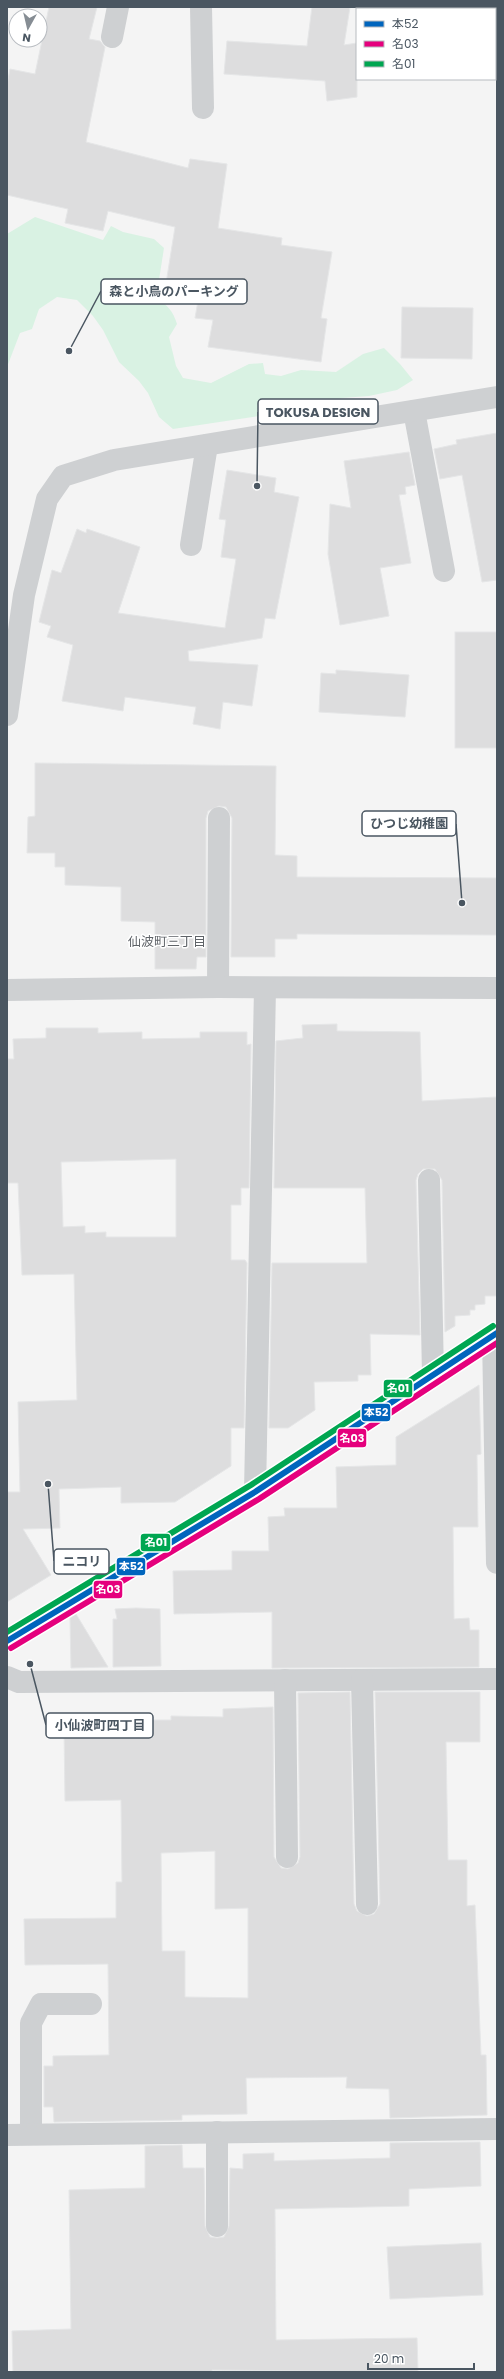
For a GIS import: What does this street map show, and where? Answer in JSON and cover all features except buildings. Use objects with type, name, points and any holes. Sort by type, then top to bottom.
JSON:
[{"type":"street","points":[[112,37],[118,7]]},
{"type":"street","points":[[201,7],[203,108]]},
{"type":"street","points":[[7,715],[15,594],[47,499],[63,476],[114,460],[497,397]]},
{"type":"street","points":[[414,411],[444,572]]},
{"type":"street","points":[[191,545],[207,445]]},
{"type":"street","points":[[218,987],[219,818]]},
{"type":"street","points":[[7,990],[218,987],[497,988]]},
{"type":"street","points":[[255,1492],[264,988]]},
{"type":"street","points":[[429,1180],[433,1374]]},
{"type":"street","points":[[7,1641],[255,1492],[495,1334]]},
{"type":"street","points":[[495,1334],[497,1563]]},
{"type":"street","points":[[7,1677],[19,1682],[497,1679]]},
{"type":"street","points":[[285,1680],[287,1857]]},
{"type":"street","points":[[362,1680],[367,1904]]},
{"type":"street","points":[[31,2134],[31,2023],[41,2004],[91,2004]]},
{"type":"street","points":[[7,2135],[497,2129]]},
{"type":"street","points":[[217,2226],[218,2132]]},
{"type":"green space","points":[[35,217],[103,240],[111,226],[123,232],[154,239],[164,248],[156,299],[170,309],[177,324],[169,337],[176,366],[183,378],[211,383],[249,364],[263,363],[265,374],[281,376],[301,370],[336,372],[363,354],[384,348],[413,380],[397,390],[369,396],[342,398],[293,411],[173,429],[159,417],[148,393],[139,381],[119,362],[103,330],[93,316],[77,300],[57,297],[39,309],[32,329],[20,333],[7,367],[7,234]]},
{"type":"transit line","name":"名01","points":[[7,1632],[251,1485],[493,1326]]},
{"type":"transit line","name":"本52","points":[[7,1641],[255,1492],[497,1333]]},
{"type":"transit line","name":"名03","points":[[11,1648],[259,1499],[497,1343]]},
{"type":"place","name":"森と小鳥のパーキング","points":[[69,351]]},
{"type":"place","name":"TOKUSA DESIGN","points":[[257,486]]},
{"type":"place","name":"ひつじ幼稚園","points":[[462,903]]},
{"type":"place","name":"ニコリ","points":[[48,1484]]},
{"type":"place","name":"小仙波町四丁目","points":[[30,1664]]},
{"type":"district","name":"仙波町三丁目","points":[[167,941]]}]
